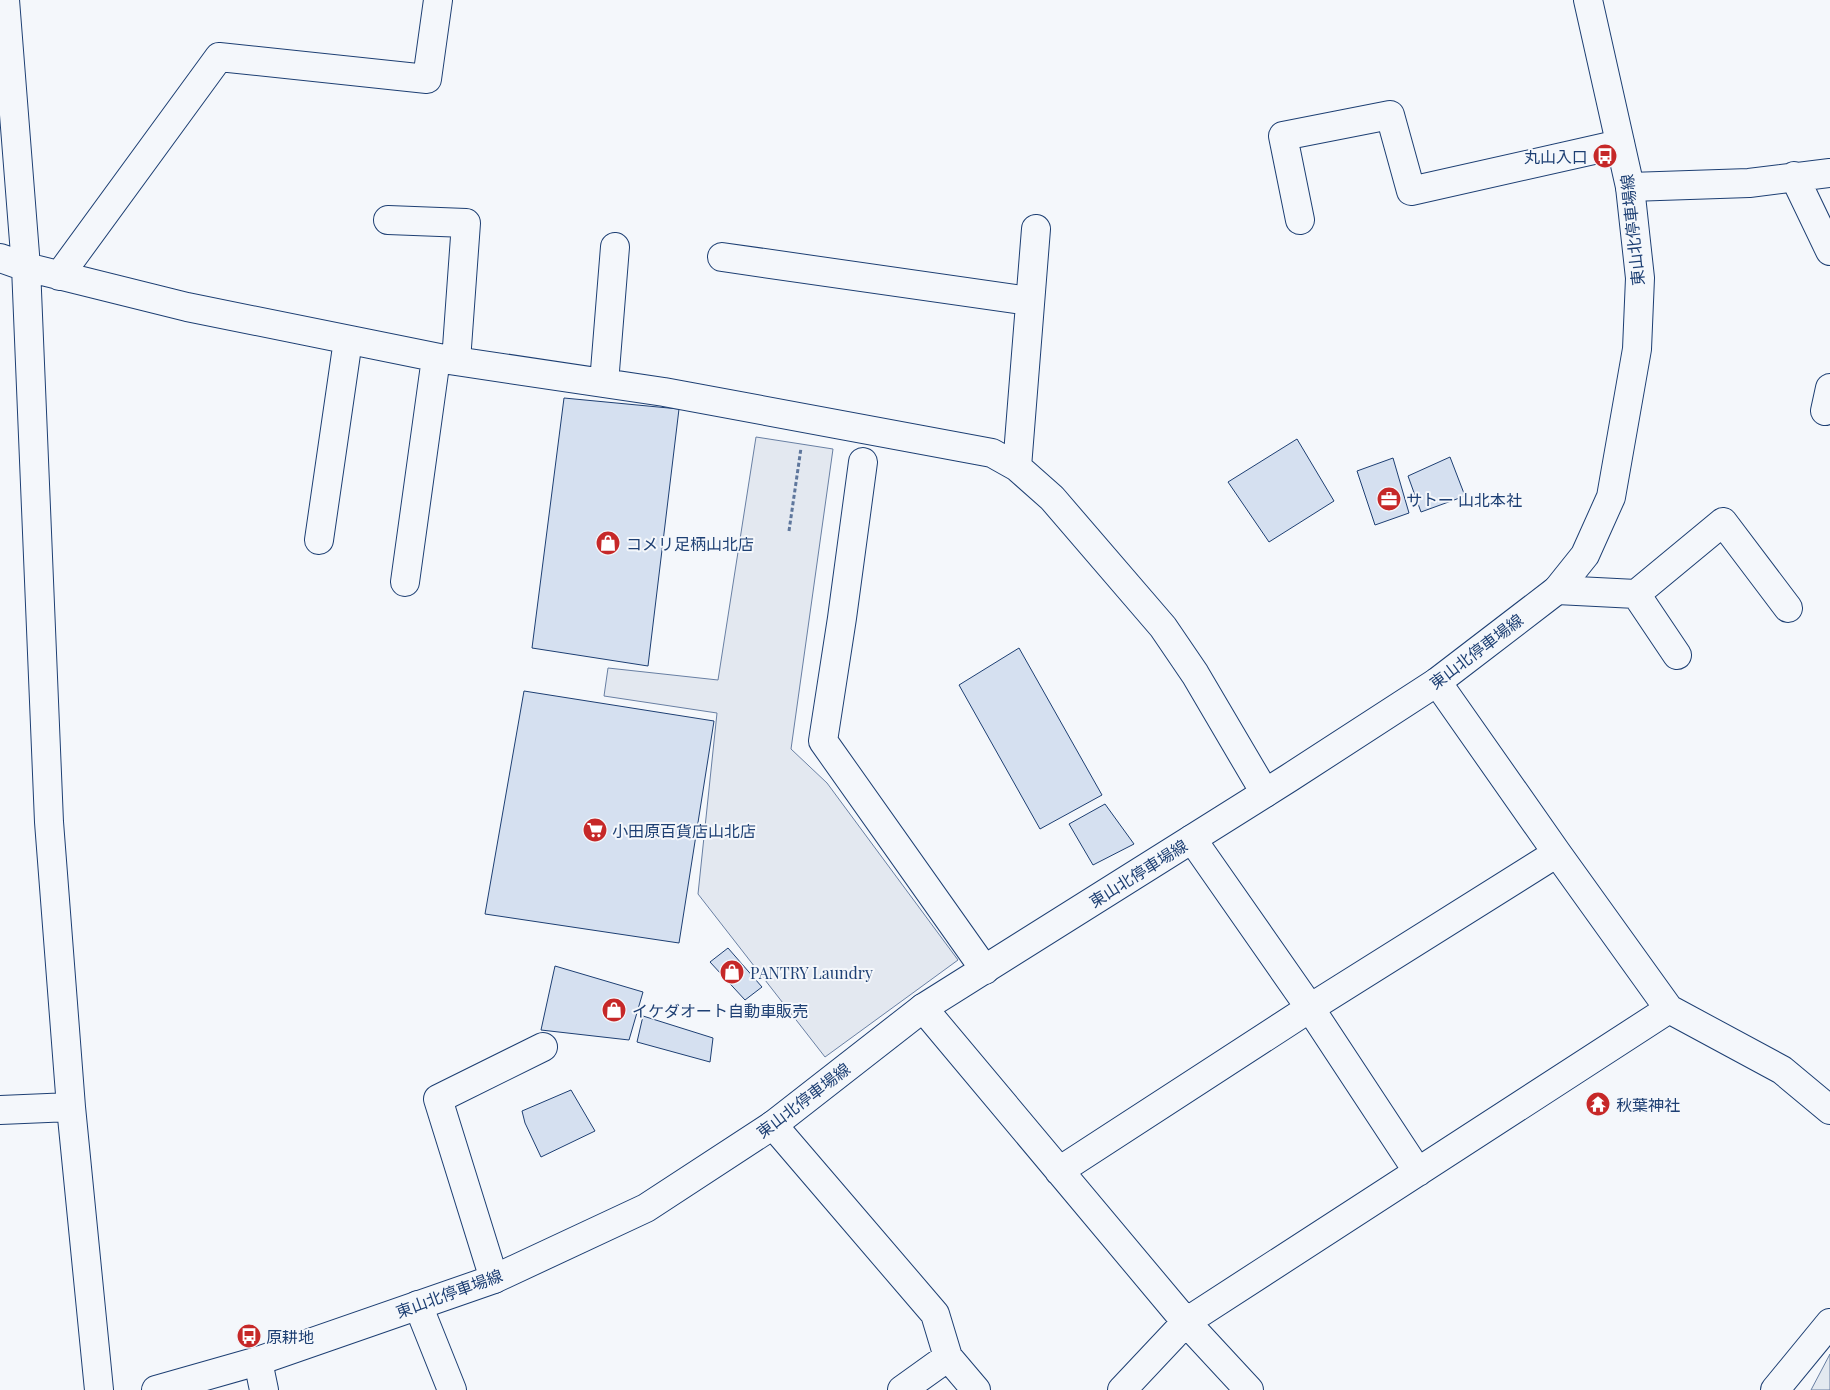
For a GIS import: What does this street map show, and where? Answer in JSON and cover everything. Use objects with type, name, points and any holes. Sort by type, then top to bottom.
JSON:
[{"type":"street","points":[[5,0],[26,267],[49,822],[72,1107],[99,1390]]},
{"type":"street","points":[[59,276],[219,57],[427,79],[438,0]]},
{"type":"street","name":"東山北停車場線","points":[[157,1390],[258,1361],[494,1279],[646,1208],[773,1125],[923,1008],[1265,793],[1437,682],[1556,590],[1585,555],[1611,497],[1637,349],[1640,278],[1630,186],[1588,0]]},
{"type":"street","points":[[1300,220],[1283,136],[1390,116],[1410,191],[1620,144]]},
{"type":"street","points":[[1630,186],[1749,182],[1794,176],[1830,174]]},
{"type":"street","points":[[1794,176],[1830,251]]},
{"type":"street","points":[[388,220],[466,223],[446,359],[405,582]]},
{"type":"street","points":[[1017,466],[1036,229]]},
{"type":"street","points":[[604,383],[615,247]]},
{"type":"street","points":[[722,257],[1029,301]]},
{"type":"street","points":[[0,258],[59,276],[187,307],[348,340],[446,359],[664,392],[992,452],[1017,466],[1052,498],[1163,627],[1196,674],[1265,793]]},
{"type":"street","points":[[319,540],[348,340]]},
{"type":"street","points":[[863,462],[823,741],[985,970]]},
{"type":"street","points":[[1556,590],[1636,594],[1723,522],[1788,608]]},
{"type":"street","points":[[1636,594],[1677,655]]},
{"type":"street","points":[[1437,682],[1668,1009],[1782,1070],[1830,1110]]},
{"type":"street","points":[[1192,839],[1310,1008],[1418,1172]]},
{"type":"street","points":[[1059,1171],[1310,1008],[1557,853]]},
{"type":"street","points":[[923,1008],[1186,1322],[1248,1390]]},
{"type":"street","points":[[1122,1390],[1186,1322],[1668,1009]]},
{"type":"street","points":[[494,1279],[438,1099],[543,1047]]},
{"type":"street","points":[[0,1110],[72,1107]]},
{"type":"street","points":[[773,1125],[935,1314],[948,1357],[976,1390]]},
{"type":"street","points":[[418,1305],[452,1390]]},
{"type":"street","points":[[1775,1390],[1830,1323]]},
{"type":"street","points":[[902,1390],[948,1357]]},
{"type":"street","points":[[258,1361],[264,1390]]},
{"type":"path","points":[[790,530],[805,417]]},
{"type":"shaded area","points":[[756,437],[833,449],[791,749],[827,783],[958,960],[825,1057],[698,894],[717,713],[604,696],[608,668],[718,680]]},
{"type":"shaded area","points":[[1830,1354],[1830,1390],[1811,1390]]},
{"type":"building","points":[[564,398],[679,409],[648,666],[532,648]]},
{"type":"building","points":[[1297,439],[1334,501],[1269,542],[1228,482]]},
{"type":"building","points":[[1450,457],[1465,496],[1421,512],[1408,476]]},
{"type":"building","points":[[1393,458],[1409,513],[1375,525],[1357,471]]},
{"type":"building","points":[[1019,648],[1102,795],[1040,829],[959,685]]},
{"type":"building","points":[[524,691],[714,721],[679,943],[485,914]]},
{"type":"building","points":[[1105,804],[1134,844],[1093,865],[1069,824]]},
{"type":"building","points":[[728,948],[762,987],[745,1000],[710,962]]},
{"type":"building","points":[[555,966],[643,992],[629,1040],[541,1030]]},
{"type":"building","points":[[643,1016],[713,1038],[710,1062],[637,1042]]},
{"type":"building","points":[[571,1090],[595,1131],[541,1157],[525,1123],[522,1111]]},
{"type":"place","name":"丸山入口","points":[[1605,156]]},
{"type":"place","name":"サトー 山北本社","points":[[1389,499]]},
{"type":"place","name":"コメリ足柄山北店","points":[[608,543]]},
{"type":"place","name":"小田原百貨店山北店","points":[[595,830]]},
{"type":"place","name":"PANTRY Laundry","points":[[732,972]]},
{"type":"place","name":"イケダオート自動車販売","points":[[614,1010]]},
{"type":"place","name":"秋葉神社","points":[[1598,1104]]},
{"type":"place","name":"原耕地","points":[[249,1336]]}]
